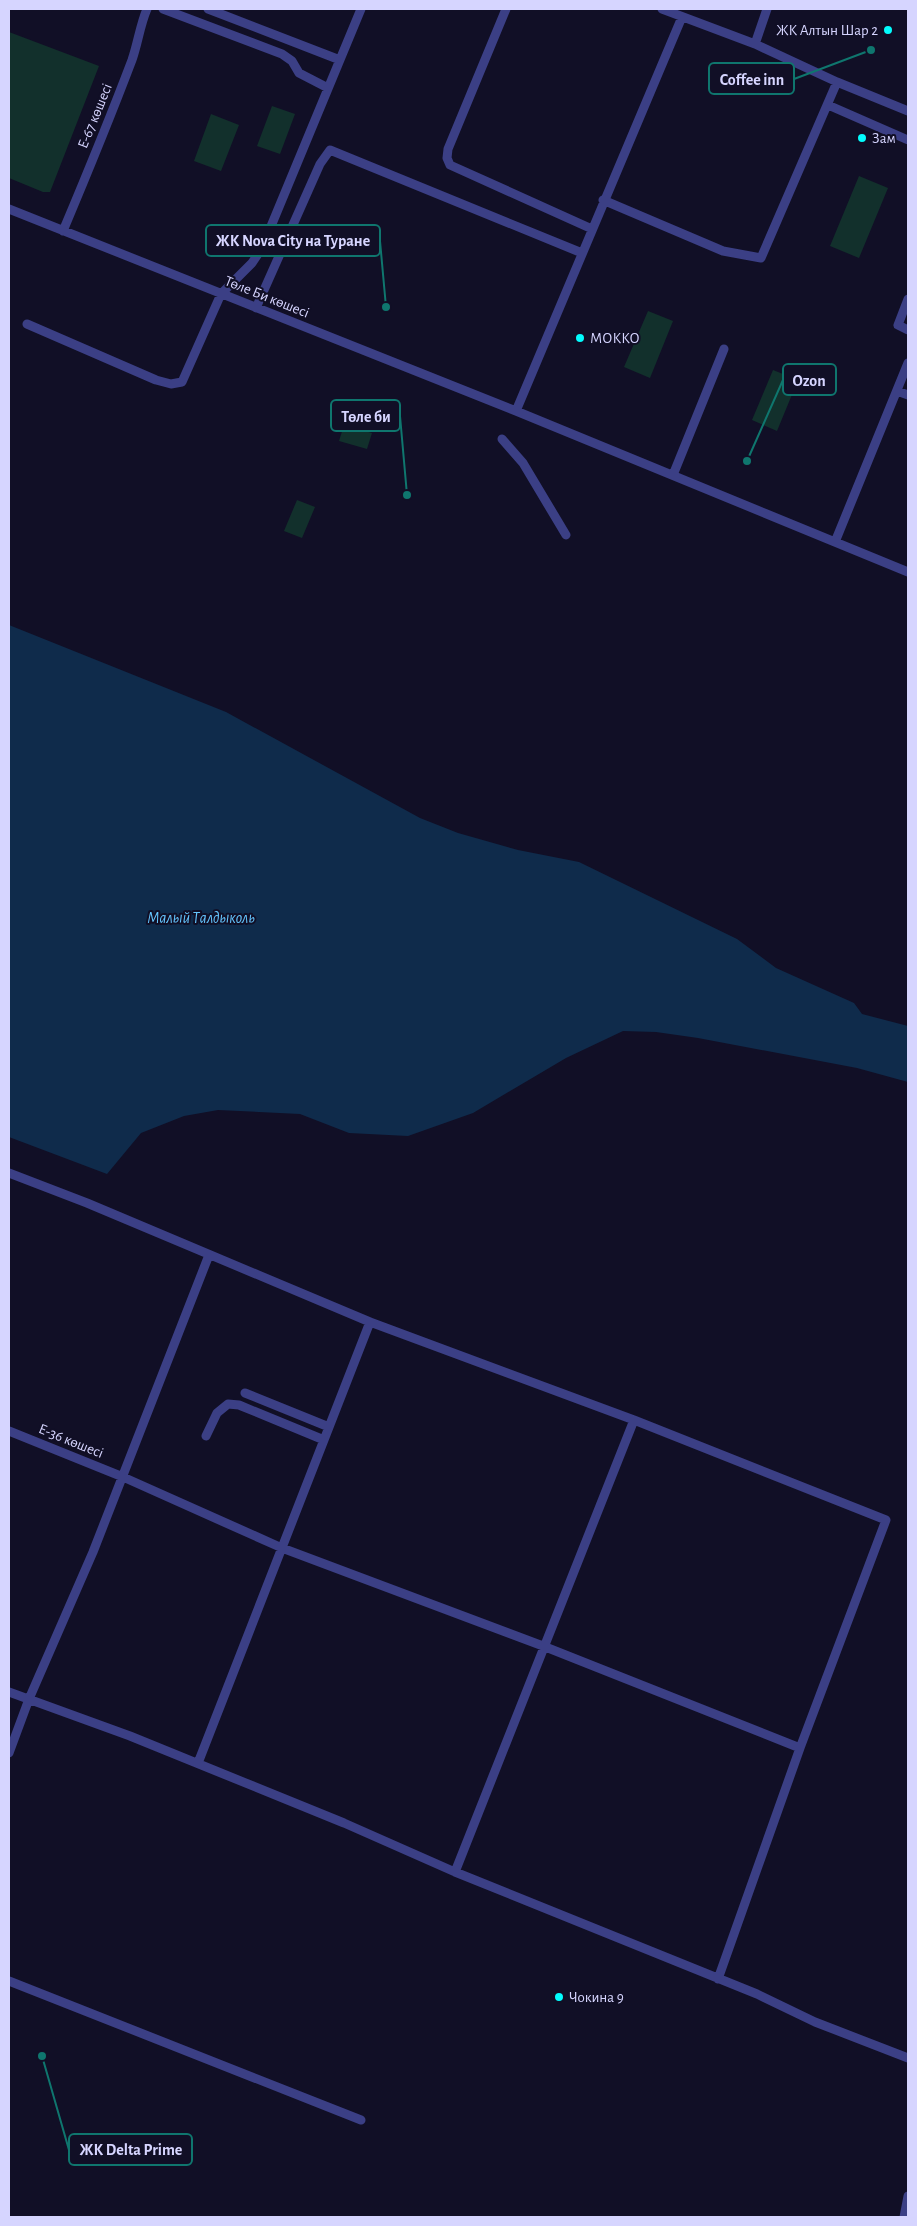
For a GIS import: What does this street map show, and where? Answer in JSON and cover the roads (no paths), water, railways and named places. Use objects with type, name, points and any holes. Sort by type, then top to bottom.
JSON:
[{"type":"street","name":"Е-67 көшесі","points":[[63,231],[137,47],[143,18],[147,9]]},
{"type":"street","points":[[163,9],[282,54],[292,61],[299,73],[328,88]]},
{"type":"street","points":[[208,9],[340,60]]},
{"type":"street","points":[[27,324],[156,380],[177,384],[182,382],[221,294],[252,263],[262,248],[361,9]]},
{"type":"street","points":[[506,9],[448,149],[448,162],[450,165],[592,229]]},
{"type":"street","points":[[662,9],[755,44],[837,82],[908,111]]},
{"type":"street","points":[[755,44],[767,9]]},
{"type":"street","points":[[516,411],[603,200],[682,17]]},
{"type":"street","points":[[603,200],[723,251],[762,258],[837,82]]},
{"type":"street","points":[[828,105],[908,140]]},
{"type":"street","points":[[256,308],[320,164],[330,150],[582,253]]},
{"type":"street","name":"Төле Би көшесі","points":[[9,209],[516,411],[908,572]]},
{"type":"street","points":[[908,299],[898,325],[908,330]]},
{"type":"street","points":[[673,475],[724,349]]},
{"type":"street","points":[[835,542],[908,363]]},
{"type":"street","points":[[897,391],[908,395]]},
{"type":"street","points":[[502,439],[524,463],[566,535]]},
{"type":"street","points":[[9,1173],[87,1203],[370,1322],[634,1420],[886,1520],[800,1748],[718,1979]]},
{"type":"street","points":[[9,1753],[29,1699],[93,1552],[209,1255]]},
{"type":"street","points":[[198,1763],[370,1322]]},
{"type":"street","points":[[245,1393],[329,1427]]},
{"type":"street","points":[[206,1436],[222,1408],[228,1404],[234,1404],[324,1440]]},
{"type":"street","points":[[455,1872],[634,1420]]},
{"type":"street","name":"Е-36 көшесі","points":[[9,1431],[123,1477],[282,1548],[543,1646],[800,1748]]},
{"type":"street","points":[[9,1692],[198,1763],[455,1872],[757,1994],[815,2022],[908,2058]]},
{"type":"street","points":[[9,1980],[361,2120]]},
{"type":"street","points":[[904,2217],[908,2196]]},
{"type":"water","name":"Малый Талдыколь","points":[[9,625],[226,712],[420,818],[458,833],[518,850],[579,862],[737,939],[776,968],[854,1003],[862,1014],[908,1026],[908,1082],[857,1068],[698,1038],[656,1032],[623,1031],[566,1058],[473,1113],[408,1136],[349,1133],[300,1114],[218,1110],[184,1116],[141,1133],[107,1174],[9,1137]]},
{"type":"place","name":"ЖК Алтын Шар 2","points":[[888,30]]},
{"type":"place","name":"Coffee inn","points":[[871,50]]},
{"type":"place","name":"Зам","points":[[862,138]]},
{"type":"place","name":"ЖК Nova City на Туране","points":[[386,307]]},
{"type":"place","name":"МОККО","points":[[580,338]]},
{"type":"place","name":"Ozon","points":[[747,461]]},
{"type":"place","name":"Төле би","points":[[407,495]]},
{"type":"place","name":"Чокина 9","points":[[559,1997]]},
{"type":"place","name":"ЖК Delta Prime","points":[[42,2056]]}]
